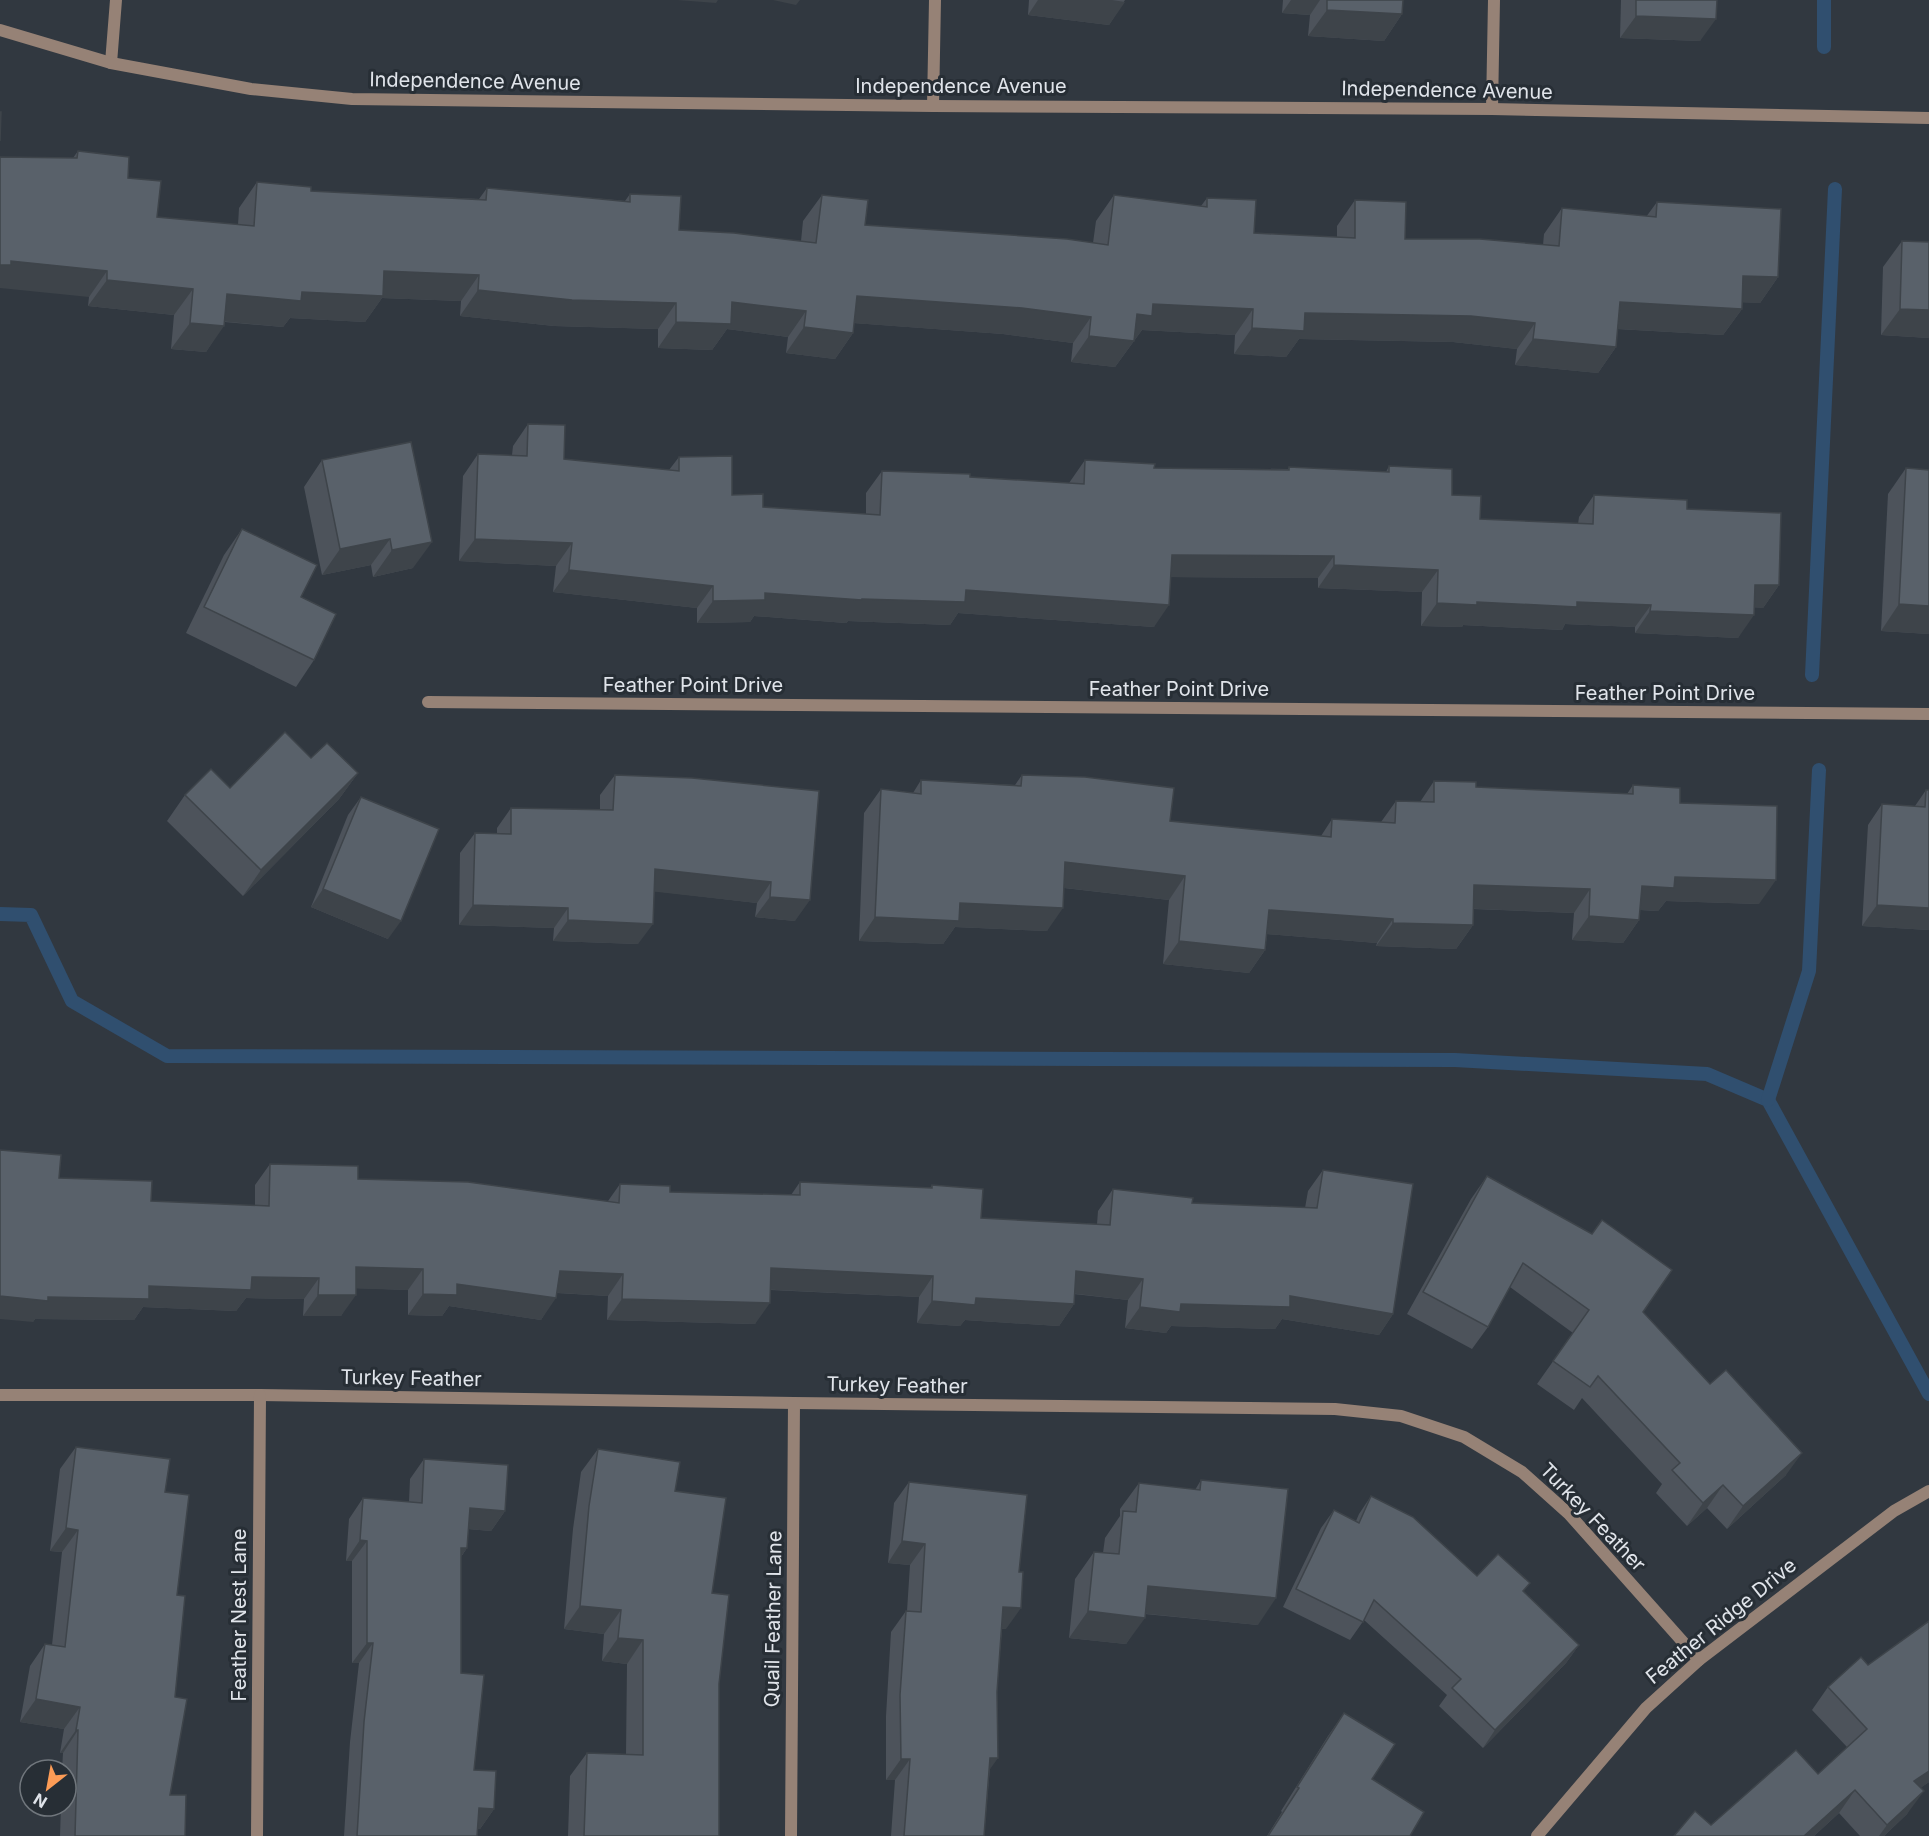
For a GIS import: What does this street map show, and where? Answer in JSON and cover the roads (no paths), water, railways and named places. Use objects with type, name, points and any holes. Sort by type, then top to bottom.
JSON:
[{"type":"street","points":[[111,63],[116,0]]},
{"type":"street","points":[[933,106],[935,0]]},
{"type":"street","points":[[1492,109],[1494,0]]},
{"type":"street","name":"Independence Avenue","points":[[0,30],[111,63],[251,89],[352,99],[933,106],[1492,109],[1929,118]]},
{"type":"street","name":"Feather Point Drive","points":[[428,702],[1929,714]]},
{"type":"street","name":"Turkey Feather","points":[[0,1395],[260,1395],[1335,1409],[1401,1416],[1464,1437],[1522,1472],[1569,1514],[1699,1660]]},
{"type":"street","name":"Feather Nest Lane","points":[[256,1836],[260,1395]]},
{"type":"street","name":"Quail Feather Lane","points":[[791,1836],[794,1403]]},
{"type":"street","name":"Feather Ridge Drive","points":[[1538,1836],[1646,1708],[1699,1660],[1894,1510],[1929,1491]]},
{"type":"waterway","points":[[1824,0],[1824,47]]},
{"type":"waterway","points":[[1812,675],[1835,189]]},
{"type":"waterway","points":[[1768,1100],[1809,971],[1819,770]]},
{"type":"waterway","points":[[0,914],[31,915],[72,1001],[167,1056],[1455,1060],[1707,1074],[1768,1100],[1929,1394]]}]
